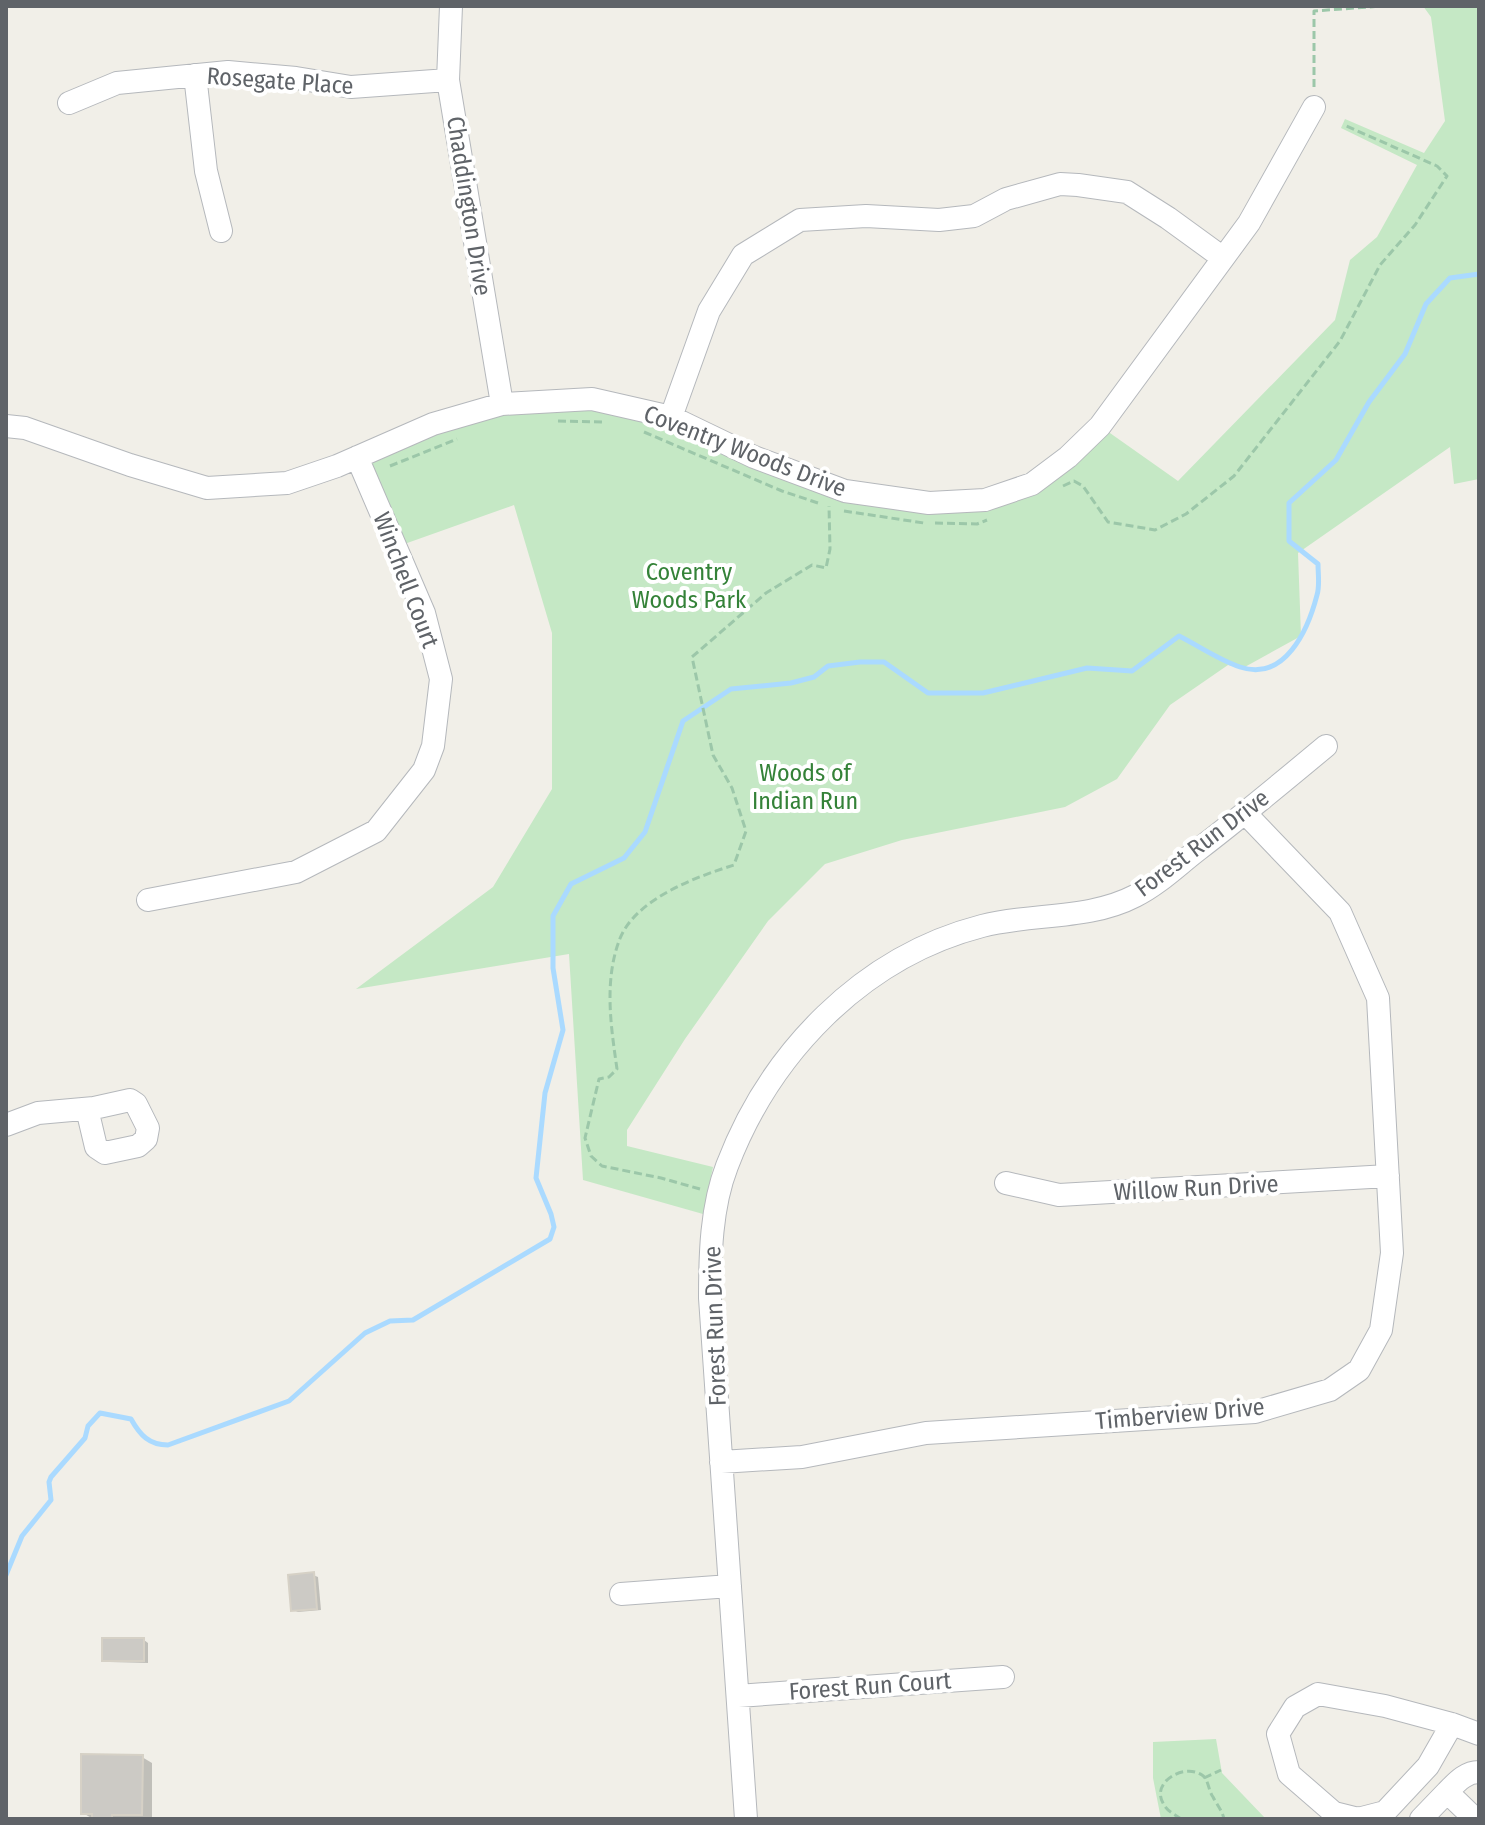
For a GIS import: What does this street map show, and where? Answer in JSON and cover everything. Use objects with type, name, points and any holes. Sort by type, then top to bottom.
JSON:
[{"type":"street","name":"Chaddington Drive","points":[[451,6],[448,80],[502,404]]},
{"type":"street","name":"Rosegate Place","points":[[69,103],[117,83],[228,72],[351,87],[448,80]]},
{"type":"street","points":[[195,75],[206,171],[221,231]]},
{"type":"street","name":"Coventry Woods Drive","points":[[6,426],[25,428],[207,488],[287,483],[433,424],[502,404],[592,399],[671,417],[754,457],[845,491],[929,503],[985,500],[1032,484],[1068,457],[1100,426],[1249,223],[1314,107]]},
{"type":"street","points":[[671,417],[709,311],[743,255],[800,220],[866,216],[939,220],[974,216],[1006,199],[1060,184],[1078,185],[1127,192],[1223,258]]},
{"type":"street","name":"Winchell Court","points":[[148,900],[296,872],[376,831],[424,770],[433,746],[441,679],[424,613],[357,457]]},
{"type":"street","name":"Forest Run Drive","points":[[746,1819],[710,1298],[710,1257],[726,1167],[765,1087],[798,1042],[856,986],[939,939],[982,926],[1030,917],[1101,910],[1136,896],[1167,875],[1326,746]]},
{"type":"street","name":"Timberview Drive","points":[[721,1462],[802,1457],[926,1433],[1255,1412],[1330,1390],[1359,1370],[1381,1330],[1392,1253],[1378,998],[1340,912],[1245,813]]},
{"type":"street","points":[[6,1125],[38,1113],[87,1109]]},
{"type":"street","name":"Willow Run Drive","points":[[1006,1183],[1059,1195],[1388,1176]]},
{"type":"street","points":[[621,1594],[730,1586]]},
{"type":"street","name":"Forest Run Court","points":[[738,1696],[1003,1677]]},
{"type":"street","points":[[1452,1724],[1428,1766],[1385,1812],[1358,1819],[1334,1813],[1289,1774],[1278,1734],[1295,1707],[1318,1694],[1385,1706],[1452,1724],[1479,1734]]},
{"type":"street","points":[[1421,1819],[1461,1778],[1479,1772]]},
{"type":"street","points":[[1447,1792],[1475,1819]]},
{"type":"path","points":[[1314,107],[1314,11],[1383,6]]},
{"type":"path","points":[[1061,487],[1074,481],[1083,486],[1108,522],[1155,530],[1186,514],[1234,476],[1314,375],[1340,341],[1380,265],[1415,225],[1447,176],[1437,166],[1344,125]]},
{"type":"path","points":[[559,421],[606,422]]},
{"type":"path","points":[[635,428],[782,491],[848,513],[918,523],[977,524],[989,519]]},
{"type":"path","points":[[390,466],[463,436]]},
{"type":"path","points":[[719,1196],[684,1183],[602,1166],[591,1156],[585,1138],[599,1079],[609,1077],[617,1069],[610,990],[619,939],[637,915],[668,890],[734,865],[746,831],[732,788],[713,755],[692,657],[766,593],[812,565],[826,568],[830,549],[829,506]]},
{"type":"path","points":[[1204,1778],[1221,1770]]},
{"type":"path","points":[[1181,1819],[1169,1812],[1161,1801],[1163,1785],[1178,1774],[1197,1773],[1204,1778],[1224,1819]]},
{"type":"green space","name":"Coventry Woods Park","points":[[1423,6],[1479,6],[1479,479],[1454,484],[1450,447],[1298,553],[1301,636],[1243,668],[1228,665],[1170,705],[1117,779],[1065,807],[902,840],[825,864],[768,921],[685,1039],[627,1130],[627,1146],[713,1167],[703,1214],[583,1180],[569,954],[356,989],[493,887],[552,789],[552,633],[514,505],[396,547],[357,457],[502,404],[592,399],[769,461],[929,503],[1032,484],[1100,426],[1178,481],[1335,320],[1350,260],[1377,237],[1417,165],[1341,128],[1345,119],[1424,153],[1445,121],[1431,17]]},
{"type":"green space","points":[[1216,1739],[1222,1773],[1265,1818],[1161,1819],[1153,1778],[1153,1742]]},
{"type":"building","points":[[314,1572],[317,1609],[291,1611],[288,1575]]},
{"type":"building","points":[[102,1638],[144,1638],[144,1661],[102,1661]]},
{"type":"building","points":[[81,1754],[143,1755],[142,1815],[92,1819],[92,1814],[81,1814]]},
{"type":"waterway","points":[[6,1575],[22,1536],[51,1500],[51,1477],[85,1438],[88,1426],[100,1413],[131,1419],[146,1438],[168,1445],[289,1401],[365,1333],[390,1321],[413,1320],[550,1239],[554,1227],[536,1178],[545,1093],[563,1030],[553,968],[553,916],[571,884],[624,858],[645,832],[683,721],[731,689],[791,683],[814,677],[828,666],[860,662],[884,662],[928,693],[983,693],[1087,668],[1132,671],[1179,636],[1240,667],[1256,670],[1270,667],[1282,660],[1301,637],[1318,588],[1318,564],[1289,541],[1289,503],[1336,460],[1369,402],[1405,354],[1426,304],[1450,278],[1479,274]]},
{"type":"park label","name":"Woods of Indian Run","points":[[805,787]]}]
